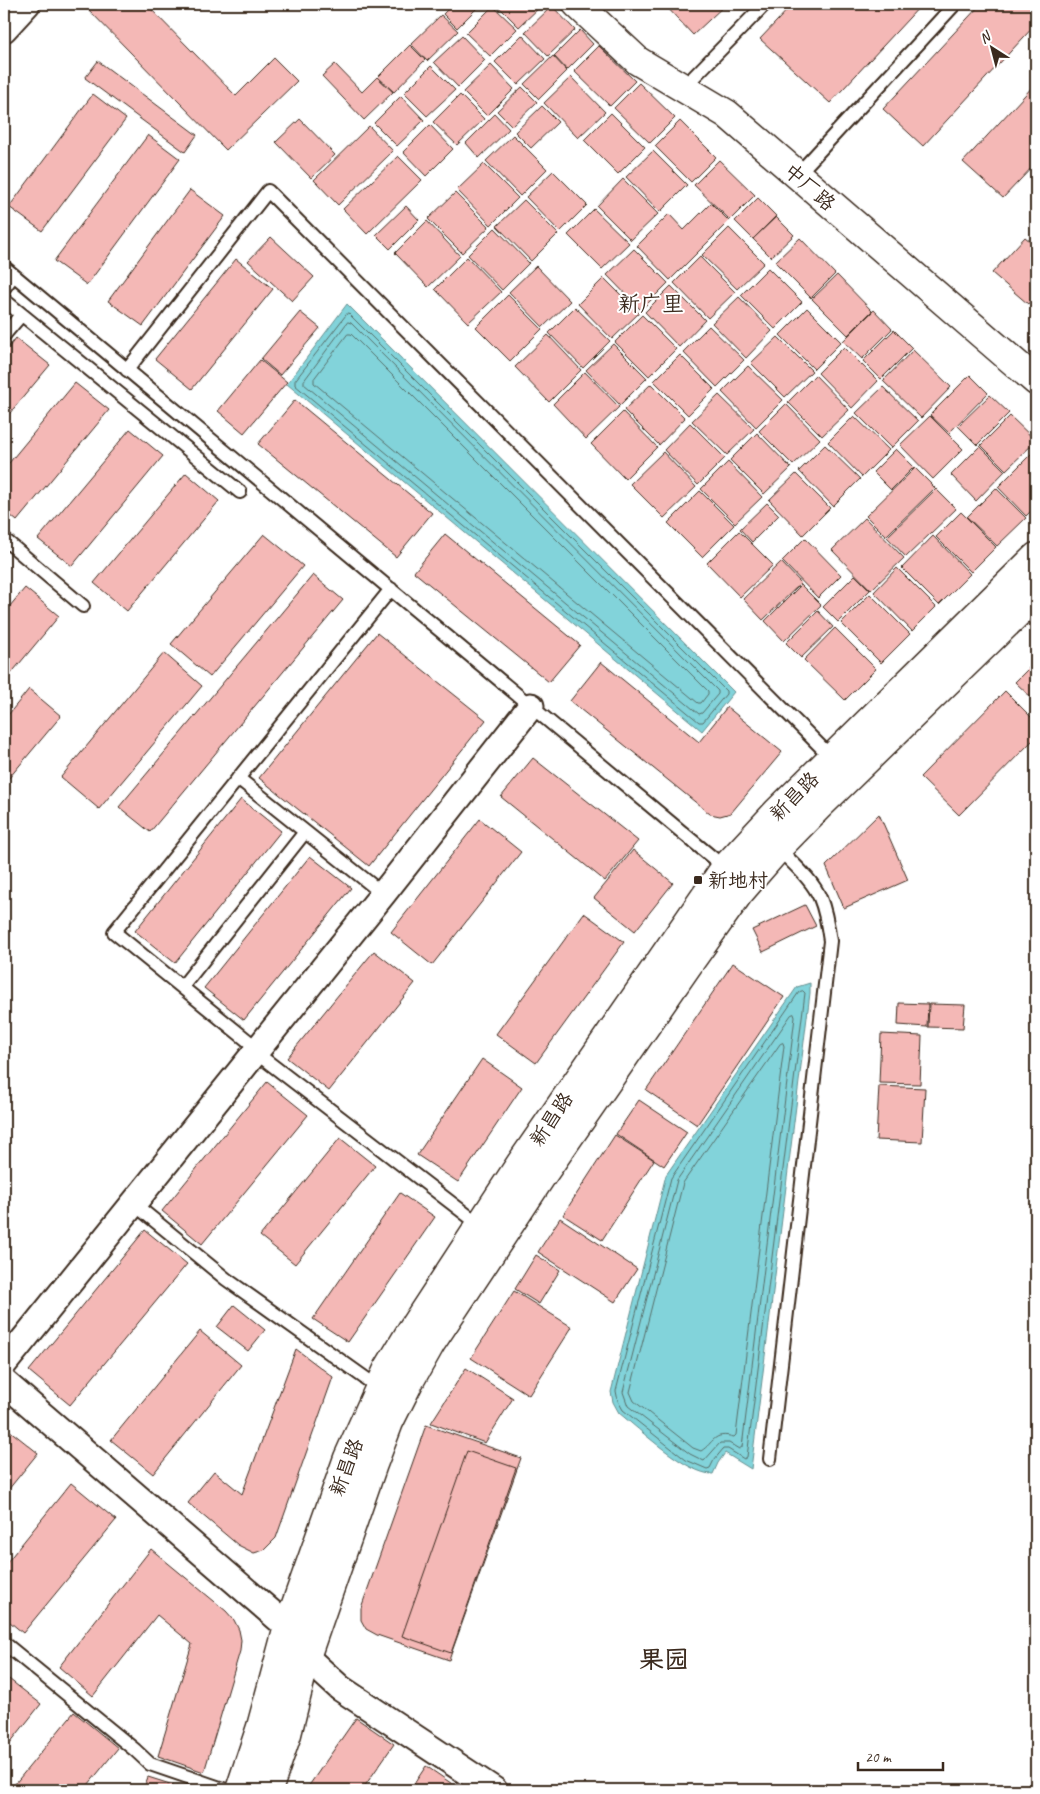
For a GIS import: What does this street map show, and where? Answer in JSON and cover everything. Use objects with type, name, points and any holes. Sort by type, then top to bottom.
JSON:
[{"type":"street","points":[[4,29],[27,4]]},
{"type":"street","name":"中厂路","points":[[577,4],[638,61],[727,114],[1036,381]]},
{"type":"street","name":"新昌路","points":[[240,1790],[261,1727],[288,1627],[348,1458],[388,1369],[411,1331],[480,1225],[725,868],[777,812],[1036,557]]},
{"type":"street","name":"新昌路","points":[[268,1790],[287,1734],[306,1658],[373,1464],[409,1382],[431,1343],[541,1177],[739,893],[778,848],[819,806],[1036,596]]},
{"type":"street","points":[[4,1364],[383,894],[531,706]]},
{"type":"street","points":[[4,1382],[288,1627],[306,1658],[340,1688],[494,1790]]},
{"type":"lane","points":[[683,88],[765,4]]},
{"type":"lane","points":[[797,175],[955,4]]},
{"type":"lane","points":[[127,370],[268,191],[832,758]]},
{"type":"lane","points":[[4,288],[9,272],[725,868]]},
{"type":"lane","points":[[4,300],[240,492]]},
{"type":"lane","points":[[4,335],[21,315]]},
{"type":"lane","points":[[4,539],[84,606]]},
{"type":"lane","points":[[391,589],[114,932],[182,987],[256,1051],[480,1225]]},
{"type":"lane","points":[[238,778],[383,894]]},
{"type":"lane","points":[[182,987],[305,832]]},
{"type":"lane","points":[[770,1459],[830,940],[826,915],[820,897],[809,880],[778,848]]},
{"type":"lane","points":[[133,1203],[226,1279],[379,1388]]},
{"type":"lane","points":[[4,1643],[136,1750],[150,1764],[226,1790]]},
{"type":"water","points":[[347,304],[734,692],[702,731],[287,384]]},
{"type":"water","points":[[810,983],[751,1469],[725,1453],[713,1474],[703,1472],[691,1467],[664,1450],[619,1413],[613,1402],[611,1392],[666,1175],[797,987]]},
{"type":"building","points":[[83,4],[146,4],[236,96],[274,58],[297,81],[226,150]]},
{"type":"building","points":[[453,4],[481,4],[457,28],[443,14]]},
{"type":"building","points":[[496,4],[543,4],[519,27]]},
{"type":"building","points":[[664,4],[726,4],[693,35]]},
{"type":"building","points":[[793,4],[922,4],[830,103],[760,39]]},
{"type":"building","points":[[981,4],[1036,4],[1036,24],[923,146],[883,109]]},
{"type":"building","points":[[493,6],[517,29],[490,56],[466,33]]},
{"type":"building","points":[[552,6],[575,30],[548,56],[525,32]]},
{"type":"building","points":[[441,15],[458,31],[427,61],[411,44]]},
{"type":"building","points":[[580,30],[593,44],[567,70],[554,56]]},
{"type":"building","points":[[522,35],[545,59],[518,85],[495,62]]},
{"type":"building","points":[[462,36],[485,60],[458,87],[434,62]]},
{"type":"building","points":[[410,45],[425,60],[394,92],[378,77]]},
{"type":"building","points":[[599,46],[635,81],[610,106],[574,71]]},
{"type":"building","points":[[553,56],[567,71],[539,99],[524,84]]},
{"type":"building","points":[[98,61],[197,135],[185,152],[85,78]]},
{"type":"building","points":[[335,64],[362,92],[377,77],[393,92],[364,120],[322,76]]},
{"type":"building","points":[[491,65],[514,89],[487,116],[463,92]]},
{"type":"building","points":[[431,66],[455,90],[427,116],[404,93]]},
{"type":"building","points":[[571,77],[605,112],[578,138],[544,103]]},
{"type":"building","points":[[639,83],[675,118],[650,143],[614,108]]},
{"type":"building","points":[[1036,83],[1036,163],[1003,198],[963,162]]},
{"type":"building","points":[[522,87],[537,102],[512,126],[497,111]]},
{"type":"building","points":[[93,94],[126,119],[42,231],[9,207]]},
{"type":"building","points":[[460,95],[484,119],[457,145],[433,122]]},
{"type":"building","points":[[401,96],[424,120],[397,146],[374,123]]},
{"type":"building","points":[[542,106],[558,122],[531,148],[515,132]]},
{"type":"building","points":[[611,113],[645,147],[618,174],[584,140]]},
{"type":"building","points":[[495,114],[509,129],[479,158],[466,143]]},
{"type":"building","points":[[300,119],[335,155],[311,178],[276,142]]},
{"type":"building","points":[[680,121],[716,157],[691,182],[655,146]]},
{"type":"building","points":[[430,125],[453,149],[426,176],[403,152]]},
{"type":"building","points":[[369,126],[393,151],[338,205],[314,180]]},
{"type":"building","points":[[148,135],[180,159],[87,285],[54,261]]},
{"type":"building","points":[[513,135],[547,169],[520,196],[486,161]]},
{"type":"building","points":[[653,151],[687,185],[660,212],[626,177]]},
{"type":"building","points":[[398,156],[422,180],[367,234],[343,209]]},
{"type":"building","points":[[719,160],[755,195],[730,220],[694,185]]},
{"type":"building","points":[[484,164],[518,198],[491,225],[457,190]]},
{"type":"building","points":[[553,171],[587,205],[560,232],[526,197]]},
{"type":"building","points":[[623,179],[658,214],[631,240],[597,206]]},
{"type":"building","points":[[190,190],[225,216],[143,326],[108,301]]},
{"type":"building","points":[[455,193],[489,227],[462,253],[428,219]]},
{"type":"building","points":[[758,198],[776,216],[753,239],[735,221]]},
{"type":"building","points":[[524,200],[558,234],[531,261],[497,226]]},
{"type":"building","points":[[711,203],[729,221],[670,280],[637,246],[669,214],[684,230]]},
{"type":"building","points":[[406,206],[419,220],[390,249],[376,235]]},
{"type":"building","points":[[594,209],[629,243],[602,269],[568,235]]},
{"type":"building","points":[[776,217],[794,235],[771,257],[753,239]]},
{"type":"building","points":[[427,221],[460,256],[428,287],[395,253]]},
{"type":"building","points":[[495,228],[529,263],[502,290],[468,255]]},
{"type":"building","points":[[729,228],[764,263],[737,289],[702,255]]},
{"type":"building","points":[[271,237],[314,277],[292,301],[248,261]]},
{"type":"building","points":[[1025,237],[1036,246],[1036,294],[1028,304],[992,273]]},
{"type":"building","points":[[800,238],[835,274],[811,298],[775,262]]},
{"type":"building","points":[[634,249],[668,283],[641,310],[607,275]]},
{"type":"building","points":[[467,257],[501,292],[468,323],[435,289]]},
{"type":"building","points":[[700,257],[735,292],[708,318],[674,283]]},
{"type":"building","points":[[236,259],[273,289],[192,389],[155,359]]},
{"type":"building","points":[[536,266],[570,301],[543,327],[509,292]]},
{"type":"building","points":[[768,268],[802,302],[775,329],[741,295]]},
{"type":"building","points":[[837,275],[872,311],[848,335],[812,299]]},
{"type":"building","points":[[604,278],[639,313],[612,339],[578,304]]},
{"type":"building","points":[[671,286],[705,320],[679,347],[645,312]]},
{"type":"building","points":[[508,295],[542,329],[510,361],[476,327]]},
{"type":"building","points":[[739,297],[772,331],[746,358],[712,323]]},
{"type":"building","points":[[575,307],[610,341],[583,368],[549,333]]},
{"type":"building","points":[[807,308],[841,342],[814,369],[780,335]]},
{"type":"building","points":[[874,310],[892,329],[862,359],[843,341]]},
{"type":"building","points":[[300,312],[320,328],[280,375],[261,359]]},
{"type":"building","points":[[642,315],[676,349],[649,376],[615,342]]},
{"type":"building","points":[[709,326],[744,360],[717,387],[683,352]]},
{"type":"building","points":[[894,330],[912,348],[881,379],[863,361]]},
{"type":"building","points":[[548,335],[581,370],[549,402],[515,367]]},
{"type":"building","points":[[778,337],[812,371],[785,397],[751,363]]},
{"type":"building","points":[[16,338],[50,365],[4,420],[4,353]]},
{"type":"building","points":[[613,344],[647,378],[620,405],[586,370]]},
{"type":"building","points":[[844,347],[878,381],[852,408],[818,373]]},
{"type":"building","points":[[913,350],[951,387],[921,418],[883,381]]},
{"type":"building","points":[[680,355],[714,389],[688,415],[654,381]]},
{"type":"building","points":[[260,360],[287,382],[244,433],[218,411]]},
{"type":"building","points":[[748,366],[783,400],[756,427],[722,392]]},
{"type":"building","points":[[585,372],[619,407],[586,439],[553,404]]},
{"type":"building","points":[[815,375],[849,410],[822,436],[788,402]]},
{"type":"building","points":[[970,375],[988,393],[949,433],[930,415]]},
{"type":"building","points":[[75,383],[109,410],[17,521],[4,510],[4,469]]},
{"type":"building","points":[[651,384],[685,418],[659,445],[624,410]]},
{"type":"building","points":[[883,387],[918,421],[891,448],[856,413]]},
{"type":"building","points":[[719,395],[754,429],[727,455],[692,421]]},
{"type":"building","points":[[990,395],[1009,413],[977,445],[958,426]]},
{"type":"building","points":[[295,400],[432,513],[396,557],[258,444]]},
{"type":"building","points":[[786,404],[820,439],[793,465],[759,431]]},
{"type":"building","points":[[623,412],[657,447],[625,479],[591,444]]},
{"type":"building","points":[[854,416],[889,450],[862,477],[828,442]]},
{"type":"building","points":[[930,416],[963,449],[933,479],[900,445]]},
{"type":"building","points":[[1010,416],[1036,441],[1006,470],[981,445]]},
{"type":"building","points":[[690,423],[725,458],[698,485],[664,450]]},
{"type":"building","points":[[130,429],[163,456],[72,566],[38,539]]},
{"type":"building","points":[[757,433],[791,468],[764,494],[730,460]]},
{"type":"building","points":[[825,445],[860,479],[833,506],[799,471]]},
{"type":"building","points":[[980,446],[1005,471],[976,501],[951,475]]},
{"type":"building","points":[[896,449],[914,467],[891,490],[873,472]]},
{"type":"building","points":[[1036,449],[1036,506],[1026,516],[998,487]]},
{"type":"building","points":[[663,452],[696,487],[664,518],[630,484]]},
{"type":"building","points":[[728,462],[762,497],[735,523],[701,489]]},
{"type":"building","points":[[915,468],[935,488],[886,536],[866,516]]},
{"type":"building","points":[[186,473],[219,501],[127,611],[94,583]]},
{"type":"building","points":[[796,474],[830,508],[803,535],[769,500]]},
{"type":"building","points":[[996,488],[1026,518],[997,546],[967,517]]},
{"type":"building","points":[[936,489],[956,509],[906,557],[887,537]]},
{"type":"building","points":[[700,491],[734,525],[702,557],[668,523]]},
{"type":"building","points":[[767,503],[779,515],[752,542],[740,529]]},
{"type":"building","points":[[961,512],[996,547],[971,572],[936,537]]},
{"type":"building","points":[[865,518],[904,558],[871,590],[832,550]]},
{"type":"building","points":[[739,531],[773,565],[740,597],[707,563]]},
{"type":"building","points":[[264,534],[303,566],[210,677],[171,644]]},
{"type":"building","points":[[445,534],[580,645],[549,682],[414,572]]},
{"type":"building","points":[[933,536],[970,574],[939,605],[902,568]]},
{"type":"building","points":[[805,538],[841,575],[818,598],[782,561]]},
{"type":"building","points":[[781,562],[801,583],[763,620],[743,599]]},
{"type":"building","points":[[897,568],[936,607],[912,631],[874,592]]},
{"type":"building","points":[[313,575],[343,600],[150,832],[119,807]]},
{"type":"building","points":[[855,575],[870,590],[838,622],[823,607]]},
{"type":"building","points":[[801,585],[821,605],[784,641],[765,621]]},
{"type":"building","points":[[25,588],[59,616],[4,682],[4,613]]},
{"type":"building","points":[[870,594],[910,634],[881,663],[841,623]]},
{"type":"building","points":[[818,611],[833,627],[801,658],[786,643]]},
{"type":"building","points":[[835,628],[876,669],[845,700],[804,660]]},
{"type":"building","points":[[377,633],[486,720],[369,866],[259,778]]},
{"type":"building","points":[[164,653],[202,686],[99,809],[61,777]]},
{"type":"building","points":[[1036,661],[1036,702],[1015,682]]},
{"type":"building","points":[[601,662],[699,742],[727,707],[782,752],[731,813],[720,816],[710,814],[570,701]]},
{"type":"building","points":[[29,689],[61,716],[4,784],[4,720]]},
{"type":"building","points":[[1005,691],[1036,722],[1036,737],[959,815],[920,777]]},
{"type":"building","points":[[533,758],[638,841],[605,881],[501,797]]},
{"type":"building","points":[[241,799],[281,831],[175,963],[135,931]]},
{"type":"building","points":[[879,814],[908,880],[844,908],[826,866]]},
{"type":"building","points":[[480,819],[521,852],[432,965],[391,932]]},
{"type":"building","points":[[633,850],[673,883],[635,931],[594,898]]},
{"type":"building","points":[[310,856],[351,888],[244,1020],[204,988]]},
{"type":"building","points":[[805,905],[816,926],[763,952],[752,930]]},
{"type":"building","points":[[584,913],[624,942],[536,1063],[496,1034]]},
{"type":"building","points":[[374,951],[415,983],[329,1091],[287,1058]]},
{"type":"building","points":[[733,963],[784,997],[697,1125],[646,1090]]},
{"type":"building","points":[[899,1003],[928,1004],[927,1027],[898,1025]]},
{"type":"building","points":[[929,1004],[965,1005],[963,1028],[928,1027]]},
{"type":"building","points":[[881,1034],[922,1036],[920,1084],[879,1083]]},
{"type":"building","points":[[482,1059],[522,1087],[458,1182],[417,1155]]},
{"type":"building","points":[[267,1082],[308,1115],[202,1244],[162,1211]]},
{"type":"building","points":[[879,1086],[925,1088],[922,1142],[876,1140]]},
{"type":"building","points":[[639,1100],[687,1132],[664,1166],[616,1134]]},
{"type":"building","points":[[615,1135],[654,1160],[602,1240],[563,1215]]},
{"type":"building","points":[[340,1138],[375,1166],[295,1264],[260,1236]]},
{"type":"building","points":[[400,1193],[435,1217],[348,1342],[313,1319]]},
{"type":"building","points":[[560,1218],[637,1269],[615,1302],[538,1252]]},
{"type":"building","points":[[145,1230],[187,1264],[70,1405],[29,1371]]},
{"type":"building","points":[[536,1255],[560,1270],[539,1304],[515,1289]]},
{"type":"building","points":[[514,1291],[572,1327],[529,1395],[471,1358]]},
{"type":"building","points":[[234,1305],[265,1330],[248,1351],[217,1327]]},
{"type":"building","points":[[200,1331],[241,1365],[153,1474],[111,1440]]},
{"type":"building","points":[[296,1349],[333,1377],[276,1538],[264,1550],[254,1553],[238,1545],[188,1503],[214,1471],[242,1494]]},
{"type":"building","points":[[466,1368],[513,1398],[485,1443],[431,1423]]},
{"type":"building","points":[[426,1425],[521,1458],[449,1660],[377,1635],[366,1629],[361,1620],[361,1608]]},
{"type":"building","points":[[4,1426],[38,1453],[4,1495]]},
{"type":"building","points":[[467,1451],[516,1468],[451,1653],[402,1636]]},
{"type":"building","points":[[71,1483],[116,1520],[23,1633],[4,1617],[4,1566]]},
{"type":"building","points":[[151,1549],[226,1611],[234,1620],[239,1630],[241,1640],[240,1651],[204,1772],[158,1756],[192,1644],[157,1615],[93,1696],[59,1667]]},
{"type":"building","points":[[5,1676],[41,1704],[6,1748],[4,1746]]},
{"type":"building","points":[[74,1712],[118,1748],[84,1790],[10,1790]]},
{"type":"building","points":[[356,1718],[394,1744],[362,1790],[313,1790],[308,1787]]},
{"type":"building","points":[[426,1766],[461,1790],[410,1790]]},
{"type":"building","points":[[148,1777],[189,1790],[143,1790]]},
{"type":"place","name":"新地村","points":[[698,880]]},
{"type":"district","name":"新广里","points":[[651,303]]},
{"type":"district","name":"果园","points":[[664,1659]]}]
